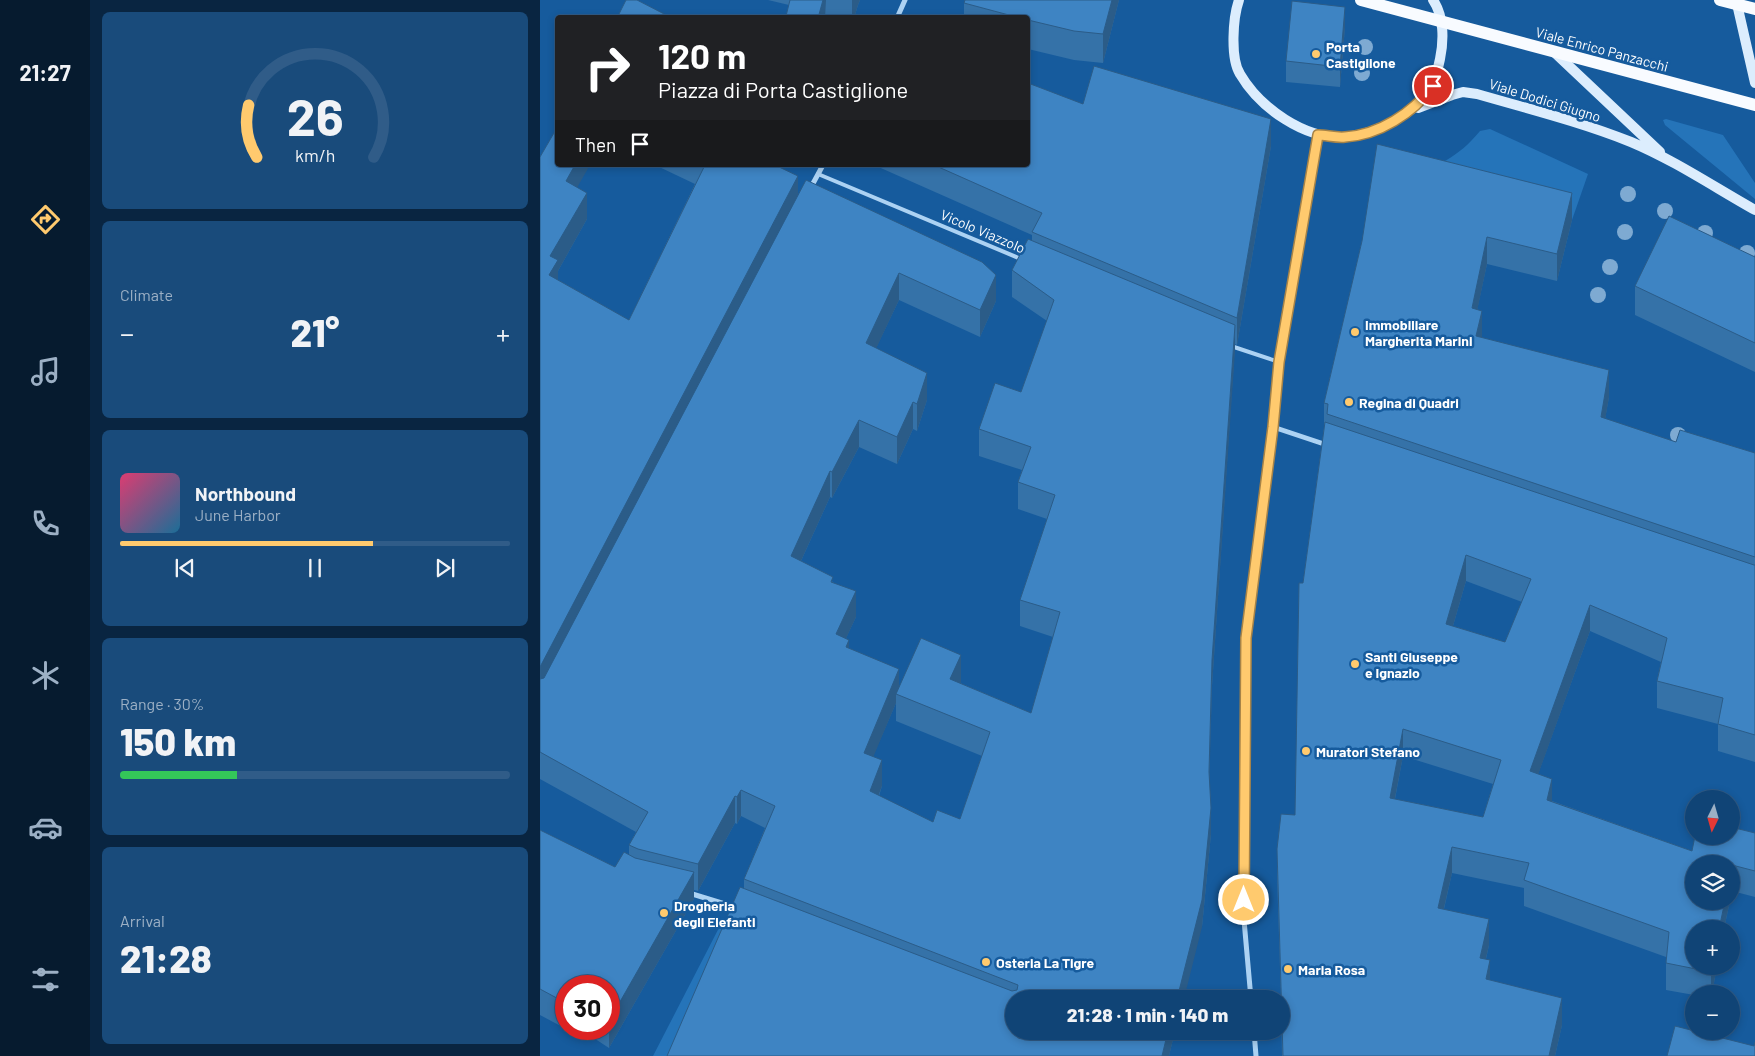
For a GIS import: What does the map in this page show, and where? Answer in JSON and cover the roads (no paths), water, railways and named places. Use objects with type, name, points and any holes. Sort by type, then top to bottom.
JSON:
[{"type":"main road","name":"Viale Enrico Panzacchi","points":[[1360,0],[1755,105]]},
{"type":"main road","points":[[1720,0],[1755,9]]},
{"type":"street","points":[[898,15],[906,0]]},
{"type":"street","points":[[1239,0],[1233,52],[1239,74],[1273,111],[1289,122],[1318,135],[1344,137],[1366,134],[1412,110],[1421,102],[1433,86],[1441,53],[1442,21],[1433,0]]},
{"type":"street","points":[[1737,4],[1755,84]]},
{"type":"street","name":"Viale Dodici Giugno","points":[[1552,51],[1668,160]]},
{"type":"street","name":"Viale Dodici Giugno","points":[[1412,110],[1463,92],[1477,94],[1602,131],[1668,160],[1755,210]]},
{"type":"street","points":[[1250,990],[1244,920],[1246,638],[1273,427],[1279,362],[1318,135]]},
{"type":"street","points":[[809,192],[822,167]]},
{"type":"street","points":[[1273,427],[1337,448]]},
{"type":"street","points":[[679,891],[714,900],[741,910]]},
{"type":"street","points":[[1255,1040],[1256,1056]]},
{"type":"lane","name":"Vicolo Viazzolo","points":[[818,174],[1027,261]]},
{"type":"lane","points":[[1226,344],[1279,362]]},
{"type":"place","name":"Porta Castiglione","points":[[1316,54]]},
{"type":"place","name":"Immobiliare Margherita Marini","points":[[1355,332]]},
{"type":"place","name":"Regina di Quadri","points":[[1349,402]]},
{"type":"place","name":"Santi Giuseppe e Ignazio","points":[[1355,664]]},
{"type":"place","name":"Muratori Stefano","points":[[1306,751]]},
{"type":"place","name":"Drogheria degli Elefanti","points":[[664,913]]},
{"type":"place","name":"Osteria La Tigre","points":[[986,962]]},
{"type":"place","name":"Maria Rosa","points":[[1288,969]]}]
